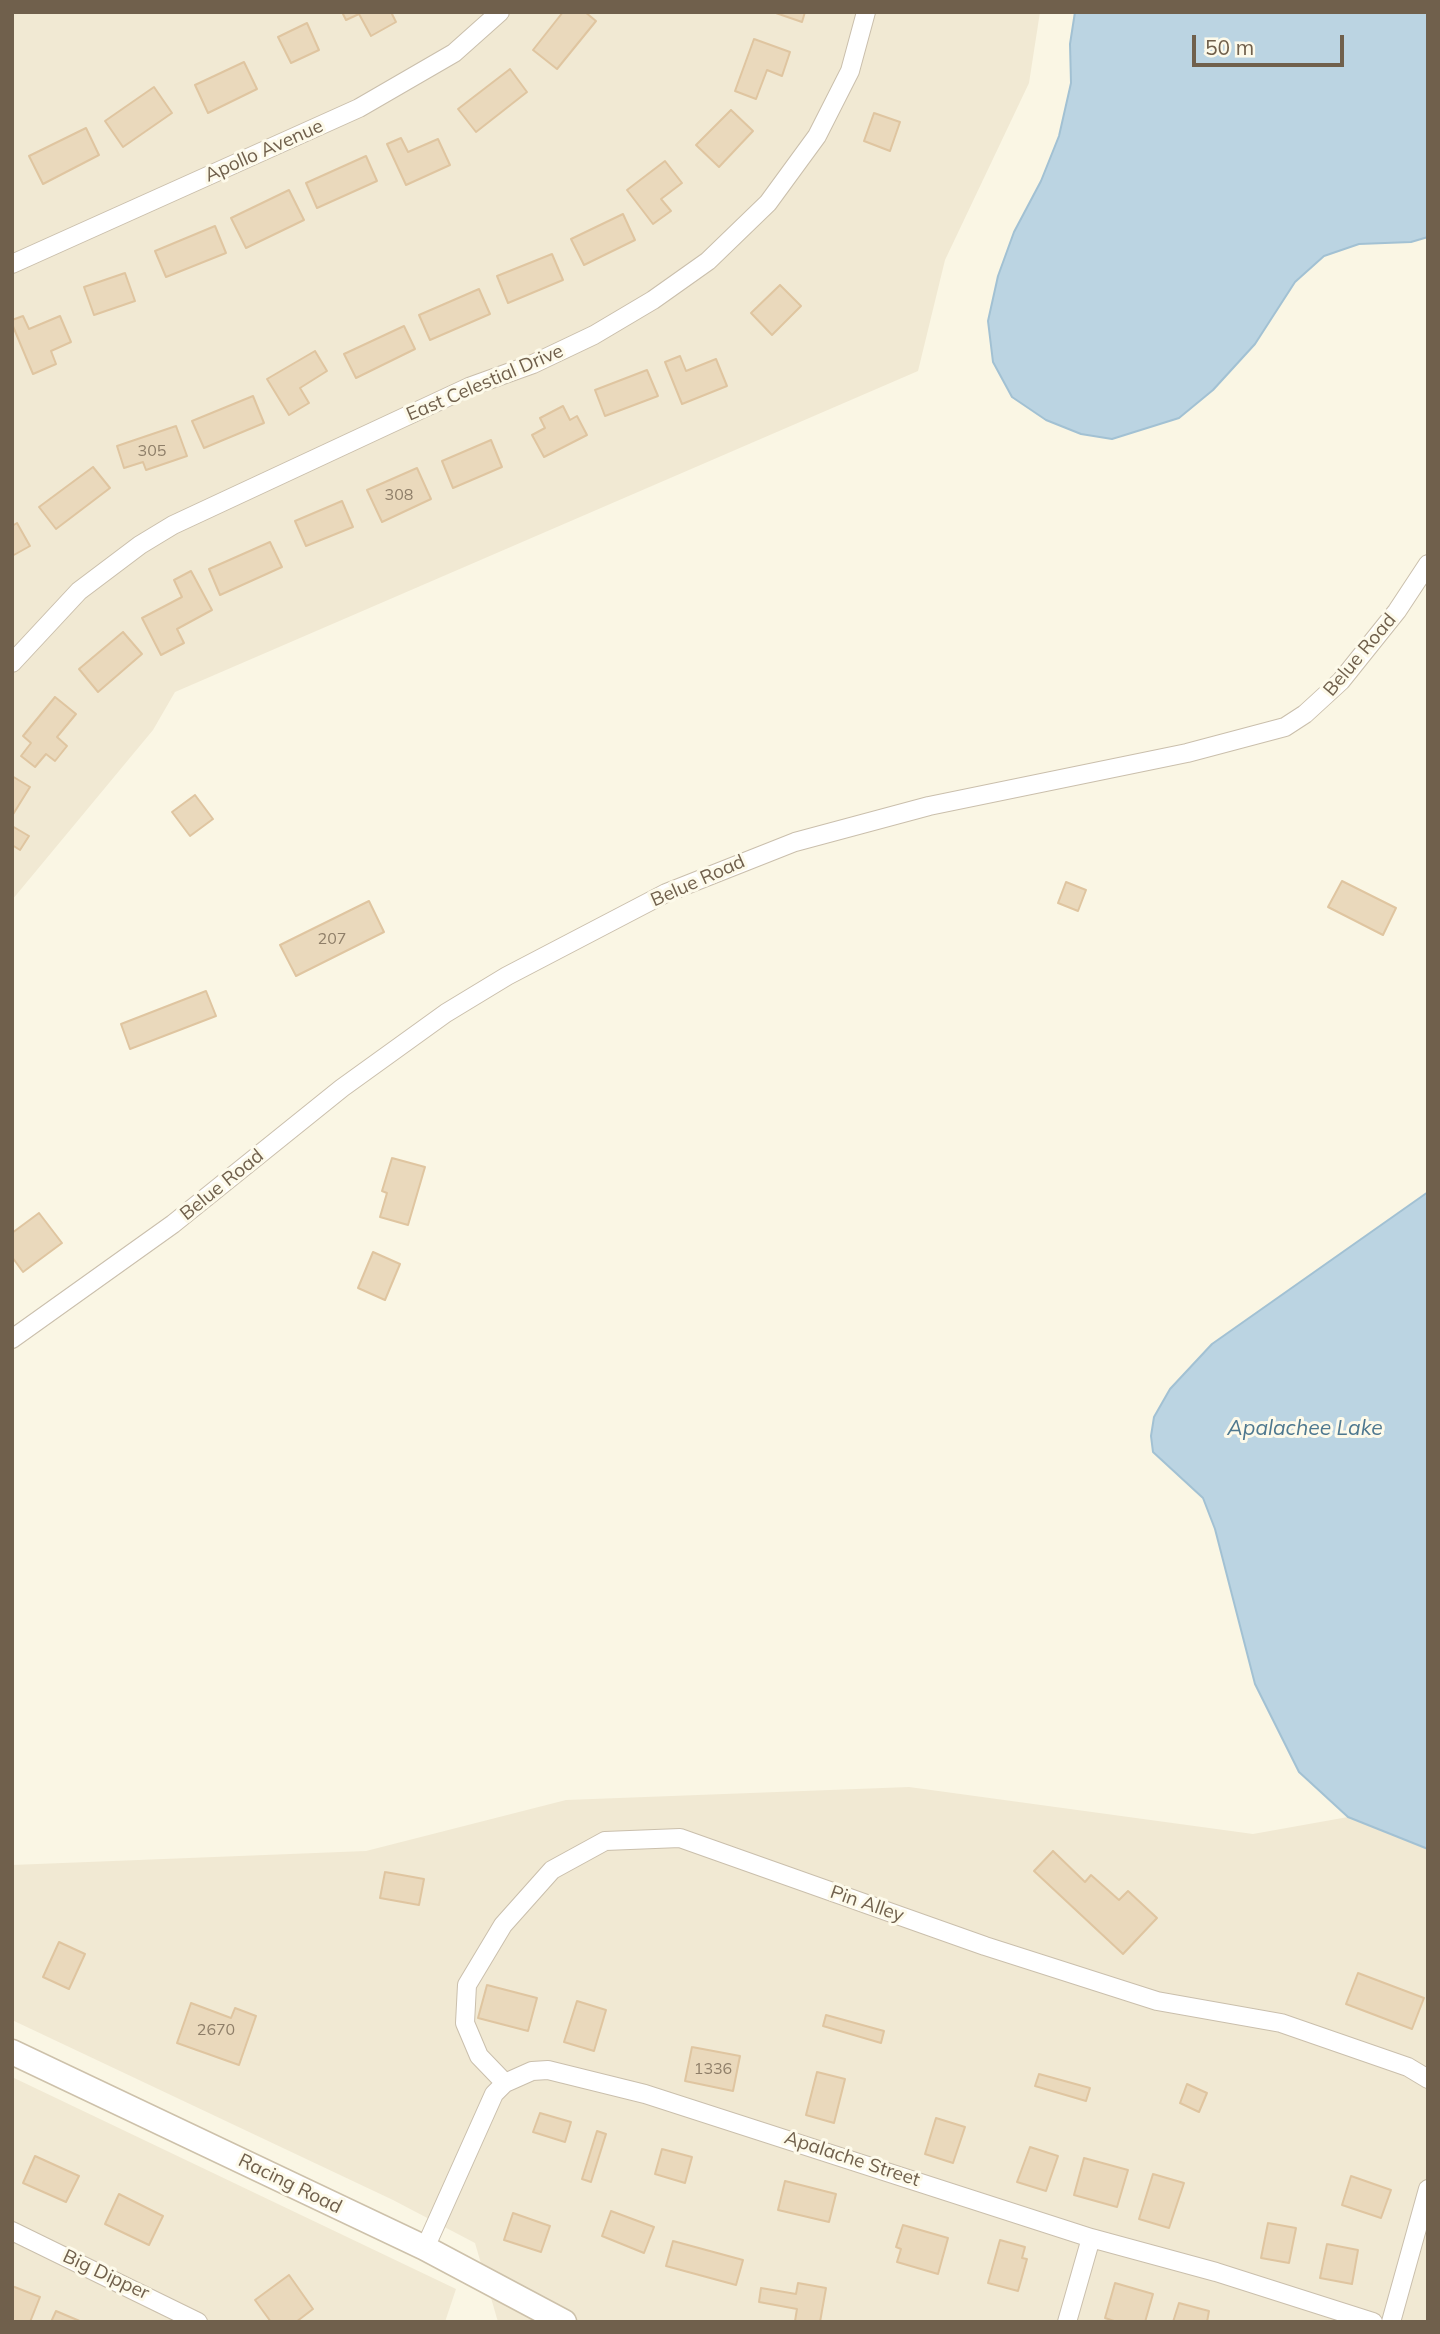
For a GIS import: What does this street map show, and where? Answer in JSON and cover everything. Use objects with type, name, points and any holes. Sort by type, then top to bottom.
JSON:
[{"type":"street","name":"Apollo Avenue","points":[[12,264],[359,108],[454,53],[500,12]]},
{"type":"street","name":"East Celestial Drive","points":[[12,663],[79,591],[109,567],[173,525],[468,387],[533,364],[594,335],[653,300],[708,261],[768,203],[817,136],[850,71],[866,12]]},
{"type":"street","name":"Belue Road","points":[[12,1339],[173,1224],[342,1087],[446,1013],[507,976],[666,893],[795,842],[916,809],[1187,753],[1284,727],[1305,714],[1341,681],[1397,611],[1428,564]]},
{"type":"street","name":"Pin Alley","points":[[505,2083],[479,2056],[465,2023],[467,1985],[503,1926],[552,1870],[605,1841],[680,1838],[985,1946],[1157,2001],[1281,2023],[1408,2067],[1428,2080]]},
{"type":"street","name":"Racing Road","points":[[12,2052],[425,2248],[564,2322]]},
{"type":"street","name":"Apalache Street","points":[[505,2083],[532,2071],[548,2070],[645,2094],[1091,2238],[1216,2272],[1373,2322]]},
{"type":"street","points":[[425,2248],[494,2094],[505,2083]]},
{"type":"street","points":[[1391,2322],[1428,2189]]},
{"type":"street","name":"Big Dipper","points":[[12,2231],[198,2322]]},
{"type":"street","points":[[1067,2322],[1091,2238]]},
{"type":"shaded area","points":[[12,12],[1040,12],[1029,83],[945,260],[918,371],[175,692],[153,730],[12,900]]},
{"type":"shaded area","points":[[909,1787],[1253,1834],[1348,1817],[1428,1849],[1428,2322],[498,2322],[475,2243],[393,2200],[12,2020],[12,1865],[366,1851],[566,1800]]},
{"type":"shaded area","points":[[12,2077],[456,2289],[445,2322],[12,2322]]},
{"type":"water","points":[[1075,12],[1428,12],[1428,237],[1411,242],[1359,244],[1324,256],[1295,282],[1255,344],[1213,390],[1179,418],[1112,439],[1081,434],[1046,420],[1012,397],[993,362],[988,321],[998,276],[1014,232],[1041,181],[1059,136],[1071,83],[1070,44]]},
{"type":"water","name":"Apalachee Lake","points":[[1428,1192],[1428,1849],[1348,1817],[1299,1772],[1255,1684],[1215,1529],[1203,1498],[1153,1452],[1151,1436],[1154,1417],[1170,1389],[1212,1344]]},
{"type":"building","points":[[342,12],[391,12],[396,22],[371,36],[359,14],[346,20]]},
{"type":"building","points":[[563,12],[585,12],[596,21],[557,69],[533,50]]},
{"type":"building","points":[[773,12],[805,12],[802,22]]},
{"type":"building","points":[[307,23],[319,50],[291,63],[278,37]]},
{"type":"building","points":[[754,39],[790,52],[782,76],[767,70],[756,99],[735,91]]},
{"type":"building","points":[[244,62],[257,89],[208,113],[195,85]]},
{"type":"building","points":[[510,69],[527,92],[476,132],[458,109]]},
{"type":"building","points":[[154,87],[172,113],[123,147],[105,121]]},
{"type":"building","points":[[731,110],[753,131],[719,167],[696,145]]},
{"type":"building","points":[[874,113],[900,122],[890,151],[864,141]]},
{"type":"building","points":[[86,128],[99,155],[43,184],[29,156]]},
{"type":"building","points":[[401,138],[408,152],[438,139],[450,165],[406,185],[387,144]]},
{"type":"building","points":[[366,156],[377,181],[317,208],[306,183]]},
{"type":"building","points":[[665,161],[682,183],[661,199],[671,211],[653,224],[627,190]]},
{"type":"building","points":[[289,190],[304,220],[246,248],[231,218]]},
{"type":"building","points":[[623,214],[635,240],[584,265],[571,239]]},
{"type":"building","points":[[215,226],[226,253],[166,277],[155,251]]},
{"type":"building","points":[[552,254],[563,280],[508,303],[497,276]]},
{"type":"building","points":[[125,273],[135,301],[94,315],[84,287]]},
{"type":"building","points":[[780,285],[801,306],[772,335],[751,313]]},
{"type":"building","points":[[479,289],[490,314],[430,340],[419,315]]},
{"type":"building","points":[[23,316],[29,329],[60,316],[71,342],[51,351],[56,364],[33,374],[12,324],[12,320]]},
{"type":"building","points":[[404,326],[415,349],[356,378],[344,354]]},
{"type":"building","points":[[315,351],[327,371],[300,388],[309,403],[289,415],[267,379]]},
{"type":"building","points":[[680,356],[686,371],[716,359],[727,386],[682,404],[665,362]]},
{"type":"building","points":[[647,370],[658,396],[605,416],[595,390]]},
{"type":"building","points":[[253,396],[264,423],[204,448],[192,421]]},
{"type":"building","points":[[563,406],[570,420],[577,416],[587,435],[544,457],[532,435],[545,428],[540,418]]},
{"type":"building","points":[[176,426],[187,456],[146,470],[143,462],[124,468],[117,446]]},
{"type":"building","points":[[491,440],[502,467],[453,488],[442,461]]},
{"type":"building","points":[[93,467],[110,488],[56,529],[39,507]]},
{"type":"building","points":[[417,468],[431,499],[382,522],[367,490]]},
{"type":"building","points":[[342,501],[353,527],[306,546],[295,521]]},
{"type":"building","points":[[17,523],[30,546],[12,556],[12,526]]},
{"type":"building","points":[[270,542],[282,567],[220,595],[209,569]]},
{"type":"building","points":[[191,571],[212,610],[177,629],[184,643],[161,655],[142,618],[182,597],[174,580]]},
{"type":"building","points":[[123,632],[142,654],[98,692],[79,669]]},
{"type":"building","points":[[55,697],[76,714],[57,737],[67,746],[55,761],[46,754],[35,767],[21,756],[31,743],[23,736]]},
{"type":"building","points":[[12,776],[30,787],[12,816]]},
{"type":"building","points":[[195,795],[213,819],[190,836],[172,812]]},
{"type":"building","points":[[12,826],[29,836],[20,850],[12,845]]},
{"type":"building","points":[[1342,881],[1396,908],[1383,935],[1328,907]]},
{"type":"building","points":[[1066,882],[1086,890],[1078,911],[1058,903]]},
{"type":"building","points":[[369,901],[384,932],[296,976],[280,945]]},
{"type":"building","points":[[206,991],[216,1016],[130,1049],[121,1024]]},
{"type":"building","points":[[392,1158],[425,1167],[408,1225],[380,1217],[387,1193],[382,1191]]},
{"type":"building","points":[[39,1213],[62,1243],[23,1272],[12,1257],[12,1233]]},
{"type":"building","points":[[373,1252],[400,1264],[385,1300],[358,1288]]},
{"type":"building","points":[[1053,1851],[1085,1882],[1091,1875],[1119,1900],[1128,1891],[1157,1918],[1123,1954],[1034,1871]]},
{"type":"building","points":[[385,1872],[424,1879],[419,1905],[380,1898]]},
{"type":"building","points":[[59,1942],[85,1954],[69,1989],[43,1977]]},
{"type":"building","points":[[1358,1973],[1424,1998],[1412,2029],[1346,2004]]},
{"type":"building","points":[[487,1985],[537,1998],[528,2031],[478,2018]]},
{"type":"building","points":[[577,2001],[606,2010],[594,2051],[564,2042]]},
{"type":"building","points":[[191,2003],[231,2018],[235,2008],[256,2016],[239,2065],[177,2043]]},
{"type":"building","points":[[826,2015],[884,2031],[881,2043],[823,2026]]},
{"type":"building","points":[[692,2047],[740,2056],[733,2091],[685,2081]]},
{"type":"building","points":[[817,2072],[845,2079],[834,2123],[806,2115]]},
{"type":"building","points":[[1039,2074],[1090,2088],[1086,2101],[1035,2086]]},
{"type":"building","points":[[1187,2084],[1207,2093],[1199,2112],[1180,2103]]},
{"type":"building","points":[[540,2113],[571,2122],[565,2142],[533,2132]]},
{"type":"building","points":[[936,2118],[965,2127],[953,2163],[925,2154]]},
{"type":"building","points":[[597,2131],[606,2134],[591,2182],[582,2179]]},
{"type":"building","points":[[1030,2147],[1058,2156],[1046,2191],[1017,2182]]},
{"type":"building","points":[[662,2149],[692,2157],[685,2183],[655,2174]]},
{"type":"building","points":[[35,2156],[79,2176],[66,2202],[23,2183]]},
{"type":"building","points":[[1084,2158],[1128,2170],[1117,2207],[1074,2195]]},
{"type":"building","points":[[1153,2174],[1184,2183],[1169,2228],[1139,2219]]},
{"type":"building","points":[[1351,2176],[1391,2190],[1381,2218],[1342,2205]]},
{"type":"building","points":[[785,2181],[836,2194],[829,2222],[778,2210]]},
{"type":"building","points":[[119,2194],[163,2216],[149,2245],[105,2224]]},
{"type":"building","points":[[611,2211],[654,2227],[644,2253],[602,2236]]},
{"type":"building","points":[[513,2213],[550,2226],[541,2252],[504,2240]]},
{"type":"building","points":[[1268,2223],[1296,2228],[1289,2263],[1261,2258]]},
{"type":"building","points":[[903,2225],[948,2238],[938,2274],[897,2262],[901,2249],[896,2247]]},
{"type":"building","points":[[1000,2240],[1025,2247],[1022,2258],[1027,2259],[1018,2291],[988,2283]]},
{"type":"building","points":[[673,2241],[743,2260],[736,2285],[666,2266]]},
{"type":"building","points":[[1327,2244],[1358,2250],[1352,2284],[1320,2278]]},
{"type":"building","points":[[289,2275],[313,2309],[296,2322],[271,2322],[255,2300]]},
{"type":"building","points":[[798,2283],[826,2288],[820,2322],[795,2321],[797,2309],[759,2302],[761,2288],[796,2294]]},
{"type":"building","points":[[1115,2283],[1153,2294],[1145,2322],[1117,2322],[1105,2318]]},
{"type":"building","points":[[12,2286],[40,2297],[30,2322],[12,2322]]},
{"type":"building","points":[[1179,2303],[1209,2311],[1207,2322],[1173,2322]]},
{"type":"building","points":[[56,2311],[82,2322],[51,2322]]}]
